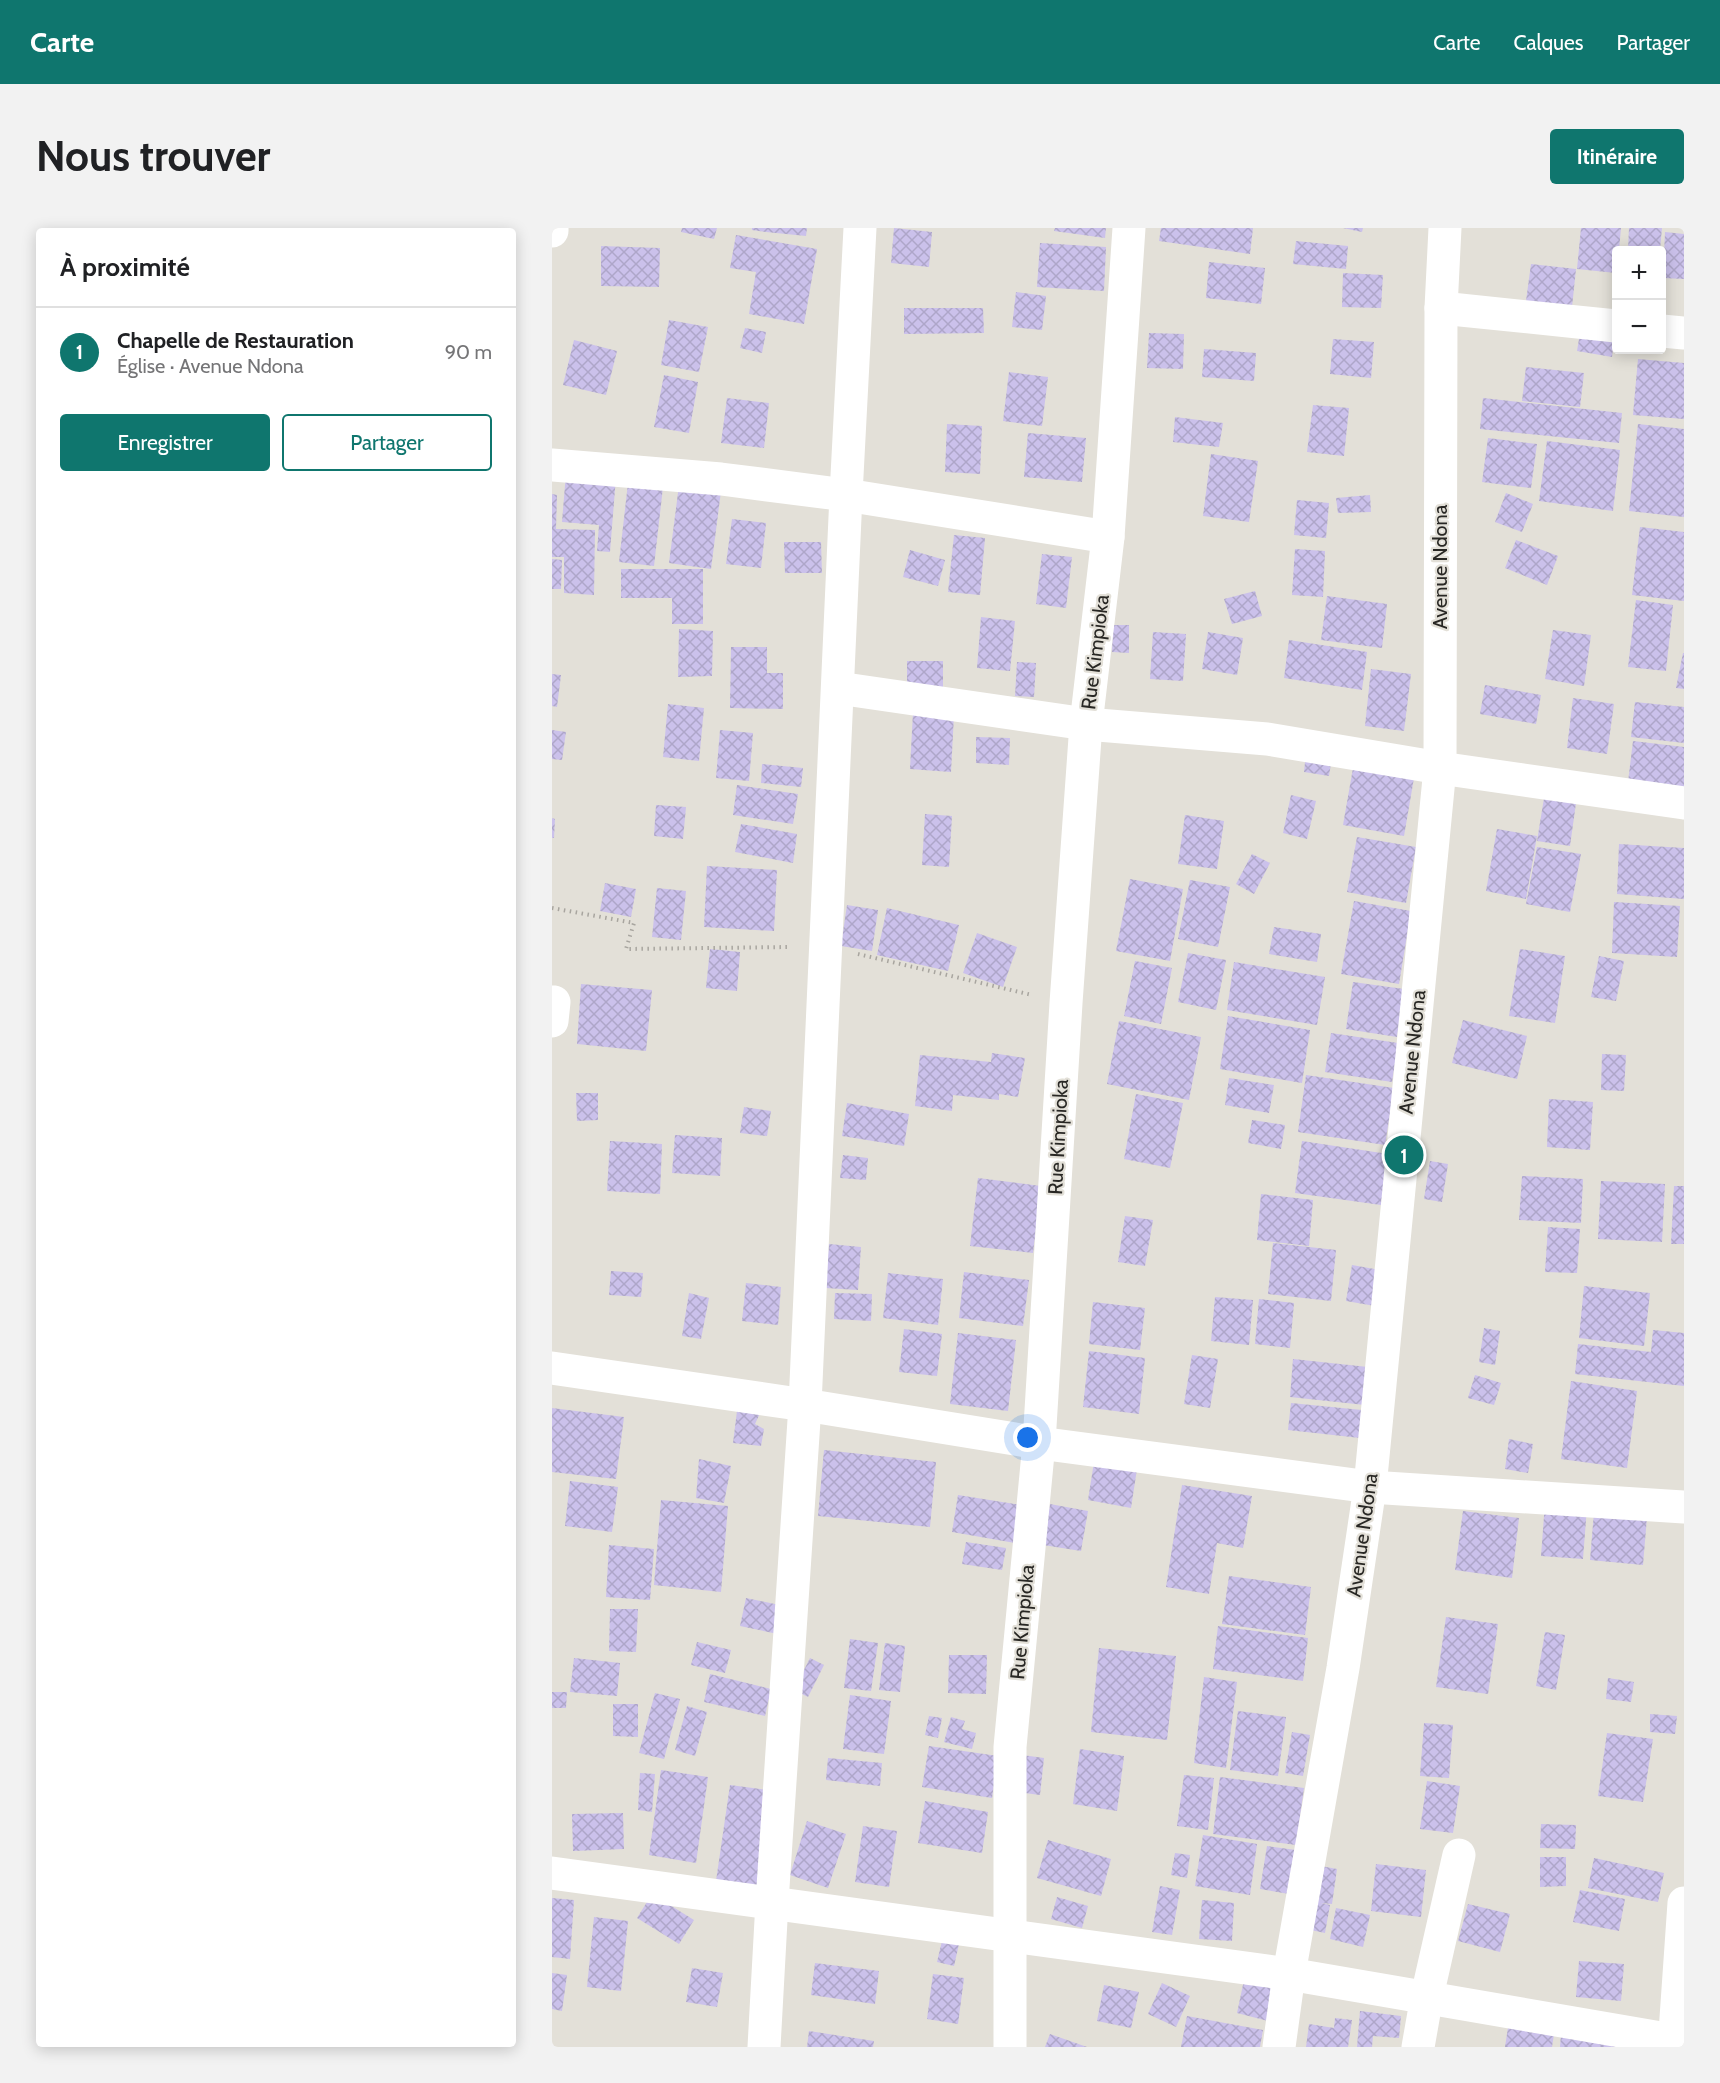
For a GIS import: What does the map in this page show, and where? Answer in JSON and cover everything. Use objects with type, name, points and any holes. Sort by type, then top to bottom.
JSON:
[{"type":"street","points":[[764,2047],[805,1405],[860,228]]},
{"type":"street","name":"Rue Kimpioka","points":[[1010,2047],[1010,1747],[1039,1443],[1086,724],[1108,537],[1129,228]]},
{"type":"street","name":"Avenue Ndona","points":[[1279,2047],[1289,1974],[1343,1668],[1370,1487],[1440,768],[1441,308],[1445,228]]},
{"type":"street","points":[[1441,308],[1612,325]]},
{"type":"street","points":[[1666,331],[1684,333]]},
{"type":"street","points":[[552,465],[721,479],[846,495],[1108,537]]},
{"type":"street","points":[[838,688],[1086,724],[1267,739],[1440,768],[1684,802]]},
{"type":"street","points":[[552,1368],[805,1405],[1039,1443],[1370,1487],[1684,1507]]},
{"type":"street","points":[[1418,2047],[1427,1996],[1459,1855]]},
{"type":"street","points":[[552,1873],[1289,1974],[1427,1996],[1678,2043],[1684,1903]]},
{"type":"building","points":[[682,228],[717,228],[714,239],[681,232]]},
{"type":"building","points":[[752,228],[807,228],[806,236],[752,230]]},
{"type":"building","points":[[894,228],[932,232],[929,267],[891,263]]},
{"type":"building","points":[[1055,228],[1106,228],[1105,238],[1054,231]]},
{"type":"building","points":[[1161,228],[1253,228],[1250,254],[1159,241]]},
{"type":"building","points":[[1343,228],[1363,228],[1362,232]]},
{"type":"building","points":[[1581,228],[1621,228],[1619,246],[1612,246],[1612,273],[1577,269]]},
{"type":"building","points":[[1629,228],[1662,228],[1660,246],[1628,246]]},
{"type":"building","points":[[1665,232],[1684,234],[1684,279],[1666,278]]},
{"type":"building","points":[[736,235],[817,249],[804,324],[749,314],[756,272],[730,268]]},
{"type":"building","points":[[1296,241],[1348,246],[1346,269],[1293,264]]},
{"type":"building","points":[[1040,243],[1106,247],[1104,291],[1037,287]]},
{"type":"building","points":[[601,246],[660,248],[659,287],[601,286]]},
{"type":"building","points":[[1209,262],[1265,268],[1261,304],[1206,298]]},
{"type":"building","points":[[1531,264],[1576,269],[1572,307],[1526,301]]},
{"type":"building","points":[[1343,273],[1383,275],[1381,308],[1342,307]]},
{"type":"building","points":[[1016,292],[1046,296],[1042,330],[1012,327]]},
{"type":"building","points":[[904,308],[983,308],[984,333],[904,334]]},
{"type":"building","points":[[669,320],[708,327],[699,372],[661,365]]},
{"type":"building","points":[[745,328],[766,332],[762,353],[740,348]]},
{"type":"building","points":[[1149,333],[1184,334],[1183,369],[1147,368]]},
{"type":"building","points":[[1580,333],[1612,339],[1612,357],[1577,351]]},
{"type":"building","points":[[1333,339],[1374,342],[1371,378],[1330,374]]},
{"type":"building","points":[[574,340],[617,351],[606,395],[563,385]]},
{"type":"building","points":[[1204,349],[1256,353],[1254,381],[1202,377]]},
{"type":"building","points":[[1638,359],[1684,363],[1684,419],[1633,415]]},
{"type":"building","points":[[1526,367],[1584,373],[1580,407],[1522,401]]},
{"type":"building","points":[[1009,372],[1048,377],[1042,426],[1003,421]]},
{"type":"building","points":[[664,375],[698,382],[689,433],[654,427]]},
{"type":"building","points":[[727,398],[769,403],[764,448],[721,443]]},
{"type":"building","points":[[1483,398],[1622,413],[1619,443],[1480,429]]},
{"type":"building","points":[[1313,405],[1349,408],[1344,456],[1307,452]]},
{"type":"building","points":[[1175,417],[1223,423],[1219,447],[1173,442]]},
{"type":"building","points":[[947,424],[982,426],[980,474],[945,472]]},
{"type":"building","points":[[1638,424],[1684,429],[1684,517],[1629,511]]},
{"type":"building","points":[[1028,433],[1086,438],[1082,482],[1024,477]]},
{"type":"building","points":[[1488,438],[1537,444],[1531,488],[1482,482]]},
{"type":"building","points":[[1547,441],[1620,450],[1613,511],[1539,501]]},
{"type":"building","points":[[1211,454],[1258,461],[1249,522],[1203,516]]},
{"type":"building","points":[[566,473],[616,477],[610,552],[597,551],[599,525],[562,522]]},
{"type":"building","points":[[628,483],[663,487],[654,566],[619,562]]},
{"type":"building","points":[[679,485],[721,491],[711,569],[669,563]]},
{"type":"building","points":[[1506,493],[1533,504],[1522,532],[1495,522]]},
{"type":"building","points":[[552,494],[557,495],[556,529],[595,530],[594,595],[564,593],[564,557],[552,557]]},
{"type":"building","points":[[1370,495],[1371,512],[1338,513],[1336,498]]},
{"type":"building","points":[[1297,500],[1329,503],[1326,538],[1294,535]]},
{"type":"building","points":[[732,519],[766,523],[761,568],[726,564]]},
{"type":"building","points":[[1640,527],[1684,532],[1684,601],[1632,595]]},
{"type":"building","points":[[954,535],[985,538],[980,595],[948,592]]},
{"type":"building","points":[[1516,540],[1558,556],[1547,585],[1505,568]]},
{"type":"building","points":[[784,542],[821,542],[822,573],[785,573]]},
{"type":"building","points":[[1295,549],[1325,551],[1323,597],[1292,595]]},
{"type":"building","points":[[910,550],[945,560],[938,586],[903,577]]},
{"type":"building","points":[[1042,554],[1072,557],[1066,608],[1036,604]]},
{"type":"building","points":[[552,559],[562,560],[561,589],[552,589]]},
{"type":"building","points":[[621,569],[703,569],[703,624],[672,624],[672,598],[621,598]]},
{"type":"building","points":[[1255,591],[1262,616],[1232,624],[1224,599]]},
{"type":"building","points":[[1327,596],[1387,604],[1382,648],[1321,640]]},
{"type":"building","points":[[1636,600],[1673,605],[1666,671],[1628,667]]},
{"type":"building","points":[[981,617],[1015,621],[1010,671],[977,668]]},
{"type":"building","points":[[1113,625],[1129,625],[1129,653],[1112,652]]},
{"type":"building","points":[[679,629],[713,631],[712,676],[678,677]]},
{"type":"building","points":[[1553,630],[1591,635],[1584,686],[1545,679]]},
{"type":"building","points":[[1153,632],[1186,634],[1183,681],[1150,679]]},
{"type":"building","points":[[1208,632],[1243,638],[1237,675],[1202,669]]},
{"type":"building","points":[[1289,640],[1367,652],[1362,690],[1284,678]]},
{"type":"building","points":[[731,647],[767,647],[767,673],[783,673],[783,709],[730,708]]},
{"type":"building","points":[[1684,653],[1684,689],[1676,688]]},
{"type":"building","points":[[907,661],[943,661],[943,689],[907,689]]},
{"type":"building","points":[[1017,662],[1036,663],[1034,697],[1015,696]]},
{"type":"building","points":[[1371,669],[1411,674],[1404,731],[1365,726]]},
{"type":"building","points":[[552,674],[561,675],[557,707],[552,706]]},
{"type":"building","points":[[1485,685],[1541,695],[1536,724],[1480,714]]},
{"type":"building","points":[[1573,698],[1614,704],[1607,754],[1567,748]]},
{"type":"building","points":[[1635,702],[1684,707],[1684,743],[1631,737]]},
{"type":"building","points":[[668,704],[704,708],[699,761],[663,757]]},
{"type":"building","points":[[913,712],[954,715],[951,772],[910,769]]},
{"type":"building","points":[[552,730],[566,732],[562,760],[552,759]]},
{"type":"building","points":[[720,730],[753,733],[749,781],[716,778]]},
{"type":"building","points":[[976,737],[1010,738],[1009,765],[976,763]]},
{"type":"building","points":[[1633,741],[1684,747],[1684,789],[1628,782]]},
{"type":"building","points":[[1306,753],[1332,757],[1329,776],[1304,772]]},
{"type":"building","points":[[762,764],[803,768],[801,787],[761,783]]},
{"type":"building","points":[[1353,768],[1414,778],[1404,836],[1343,825]]},
{"type":"building","points":[[737,785],[798,794],[793,824],[733,815]]},
{"type":"building","points":[[1291,795],[1316,801],[1307,839],[1283,833]]},
{"type":"building","points":[[1544,798],[1576,803],[1570,846],[1537,841]]},
{"type":"building","points":[[656,805],[686,807],[683,839],[654,836]]},
{"type":"building","points":[[925,814],[952,816],[949,867],[922,865]]},
{"type":"building","points":[[1185,815],[1224,821],[1217,869],[1178,864]]},
{"type":"building","points":[[552,818],[555,819],[554,838],[552,838]]},
{"type":"building","points":[[741,824],[797,834],[793,863],[735,852]]},
{"type":"building","points":[[1497,829],[1537,836],[1526,899],[1486,891]]},
{"type":"building","points":[[1357,837],[1416,847],[1406,903],[1347,892]]},
{"type":"building","points":[[1619,844],[1684,848],[1684,899],[1617,894]]},
{"type":"building","points":[[1537,847],[1581,854],[1570,912],[1526,904]]},
{"type":"building","points":[[1252,854],[1270,863],[1254,894],[1236,884]]},
{"type":"building","points":[[707,866],[777,870],[774,931],[704,927]]},
{"type":"building","points":[[1130,879],[1183,889],[1170,961],[1116,951]]},
{"type":"building","points":[[1190,880],[1230,887],[1218,947],[1178,939]]},
{"type":"building","points":[[605,883],[636,889],[631,917],[600,911]]},
{"type":"building","points":[[657,888],[686,891],[681,940],[652,937]]},
{"type":"building","points":[[1354,901],[1411,911],[1399,984],[1341,974]]},
{"type":"building","points":[[1614,902],[1680,906],[1677,957],[1612,953]]},
{"type":"building","points":[[847,905],[878,910],[872,951],[841,946]]},
{"type":"building","points":[[887,908],[959,925],[948,971],[877,955]]},
{"type":"building","points":[[1274,927],[1321,934],[1317,962],[1269,954]]},
{"type":"building","points":[[977,933],[1017,947],[1003,987],[963,973]]},
{"type":"building","points":[[710,949],[740,952],[737,991],[706,988]]},
{"type":"building","points":[[1520,949],[1565,956],[1555,1023],[1509,1016]]},
{"type":"building","points":[[1188,953],[1226,960],[1216,1010],[1178,1002]]},
{"type":"building","points":[[1599,956],[1624,961],[1616,1001],[1591,997]]},
{"type":"building","points":[[1135,961],[1172,968],[1161,1024],[1124,1016]]},
{"type":"building","points":[[1234,962],[1325,977],[1317,1025],[1227,1010]]},
{"type":"building","points":[[1353,982],[1404,989],[1397,1037],[1346,1029]]},
{"type":"building","points":[[581,984],[652,990],[646,1051],[577,1044]]},
{"type":"building","points":[[1228,1016],[1310,1030],[1302,1083],[1220,1069]]},
{"type":"building","points":[[1463,1020],[1527,1036],[1517,1079],[1452,1063]]},
{"type":"building","points":[[1119,1021],[1201,1037],[1189,1100],[1107,1084]]},
{"type":"building","points":[[1331,1033],[1398,1043],[1392,1082],[1325,1072]]},
{"type":"building","points":[[992,1053],[1025,1058],[1018,1097],[999,1094],[999,1100],[953,1095],[952,1111],[915,1106],[920,1055],[991,1062]]},
{"type":"building","points":[[1602,1054],[1626,1055],[1624,1091],[1601,1090]]},
{"type":"building","points":[[1306,1075],[1394,1088],[1385,1145],[1298,1132]]},
{"type":"building","points":[[1229,1078],[1274,1085],[1269,1113],[1225,1105]]},
{"type":"building","points":[[576,1093],[598,1093],[598,1120],[577,1121]]},
{"type":"building","points":[[1136,1094],[1183,1103],[1170,1168],[1124,1159]]},
{"type":"building","points":[[1549,1099],[1593,1102],[1590,1150],[1547,1147]]},
{"type":"building","points":[[847,1103],[909,1114],[904,1146],[842,1136]]},
{"type":"building","points":[[744,1107],[771,1111],[767,1136],[740,1133]]},
{"type":"building","points":[[1252,1120],[1285,1125],[1281,1149],[1248,1143]]},
{"type":"building","points":[[675,1135],[722,1138],[720,1176],[672,1173]]},
{"type":"building","points":[[610,1141],[662,1144],[660,1194],[607,1191]]},
{"type":"building","points":[[1302,1141],[1388,1154],[1381,1205],[1295,1193]]},
{"type":"building","points":[[843,1155],[868,1158],[866,1180],[840,1178]]},
{"type":"building","points":[[1430,1161],[1448,1164],[1442,1202],[1424,1199]]},
{"type":"building","points":[[1522,1176],[1583,1179],[1581,1223],[1519,1220]]},
{"type":"building","points":[[978,1178],[1041,1186],[1033,1253],[970,1246]]},
{"type":"building","points":[[1601,1181],[1665,1184],[1662,1242],[1598,1239]]},
{"type":"building","points":[[1674,1186],[1684,1186],[1684,1244],[1671,1244]]},
{"type":"building","points":[[1261,1194],[1313,1200],[1309,1246],[1257,1240]]},
{"type":"building","points":[[1125,1216],[1153,1220],[1145,1266],[1118,1262]]},
{"type":"building","points":[[1548,1227],[1580,1229],[1577,1273],[1545,1272]]},
{"type":"building","points":[[1273,1243],[1336,1250],[1331,1301],[1268,1294]]},
{"type":"building","points":[[829,1244],[861,1247],[858,1290],[825,1288]]},
{"type":"building","points":[[1352,1265],[1380,1270],[1375,1306],[1346,1301]]},
{"type":"building","points":[[611,1271],[643,1273],[641,1297],[609,1295]]},
{"type":"building","points":[[964,1272],[1029,1280],[1023,1326],[959,1318]]},
{"type":"building","points":[[888,1273],[943,1279],[938,1325],[883,1318]]},
{"type":"building","points":[[746,1283],[781,1287],[778,1325],[742,1321]]},
{"type":"building","points":[[1584,1286],[1650,1293],[1644,1346],[1579,1338]]},
{"type":"building","points":[[689,1293],[709,1298],[701,1339],[682,1336]]},
{"type":"building","points":[[835,1293],[872,1294],[871,1321],[834,1319]]},
{"type":"building","points":[[1215,1297],[1253,1300],[1249,1345],[1211,1341]]},
{"type":"building","points":[[1259,1299],[1294,1303],[1290,1348],[1255,1344]]},
{"type":"building","points":[[1093,1302],[1145,1308],[1140,1350],[1089,1344]]},
{"type":"building","points":[[1484,1328],[1500,1331],[1495,1365],[1479,1362]]},
{"type":"building","points":[[904,1329],[942,1334],[937,1376],[899,1372]]},
{"type":"building","points":[[1653,1330],[1684,1333],[1684,1386],[1575,1374],[1578,1344],[1651,1352]]},
{"type":"building","points":[[958,1333],[1016,1340],[1008,1411],[950,1404]]},
{"type":"building","points":[[1089,1351],[1145,1358],[1139,1414],[1083,1407]]},
{"type":"building","points":[[1192,1355],[1218,1359],[1210,1408],[1184,1404]]},
{"type":"building","points":[[1293,1359],[1368,1367],[1365,1405],[1290,1397]]},
{"type":"building","points":[[1475,1375],[1501,1383],[1494,1405],[1468,1398]]},
{"type":"building","points":[[1571,1381],[1637,1391],[1627,1468],[1561,1459]]},
{"type":"building","points":[[738,1403],[761,1411],[755,1424],[764,1429],[761,1446],[733,1443]]},
{"type":"building","points":[[1291,1403],[1362,1410],[1360,1438],[1288,1430]]},
{"type":"building","points":[[552,1408],[624,1417],[616,1479],[552,1472]]},
{"type":"building","points":[[1509,1439],[1533,1444],[1528,1473],[1505,1469]]},
{"type":"building","points":[[824,1450],[936,1462],[930,1527],[818,1516]]},
{"type":"building","points":[[699,1459],[731,1466],[724,1503],[696,1498]]},
{"type":"building","points":[[1094,1462],[1137,1469],[1131,1508],[1088,1500]]},
{"type":"building","points":[[570,1481],[618,1487],[612,1532],[565,1526]]},
{"type":"building","points":[[1182,1485],[1252,1496],[1243,1548],[1217,1543],[1209,1594],[1166,1587]]},
{"type":"building","points":[[958,1495],[1021,1505],[1015,1543],[952,1532]]},
{"type":"building","points":[[661,1500],[728,1506],[721,1592],[654,1585]]},
{"type":"building","points":[[1545,1503],[1587,1507],[1583,1559],[1541,1556]]},
{"type":"building","points":[[1050,1504],[1088,1511],[1081,1551],[1043,1545]]},
{"type":"building","points":[[1463,1511],[1519,1518],[1512,1578],[1455,1570]]},
{"type":"building","points":[[1594,1512],[1647,1517],[1643,1565],[1590,1560]]},
{"type":"building","points":[[966,1542],[1006,1548],[1002,1570],[962,1564]]},
{"type":"building","points":[[609,1545],[654,1549],[650,1600],[606,1597]]},
{"type":"building","points":[[1229,1576],[1311,1587],[1305,1635],[1222,1624]]},
{"type":"building","points":[[746,1598],[784,1606],[778,1634],[740,1626]]},
{"type":"building","points":[[610,1609],[638,1609],[636,1652],[609,1651]]},
{"type":"building","points":[[1446,1617],[1498,1624],[1488,1694],[1436,1687]]},
{"type":"building","points":[[1218,1626],[1308,1638],[1303,1681],[1213,1669]]},
{"type":"building","points":[[1545,1632],[1565,1635],[1556,1690],[1536,1686]]},
{"type":"building","points":[[850,1639],[878,1643],[871,1691],[844,1688]]},
{"type":"building","points":[[697,1642],[731,1650],[725,1673],[691,1665]]},
{"type":"building","points":[[885,1643],[905,1646],[900,1692],[879,1690]]},
{"type":"building","points":[[1099,1648],[1176,1656],[1167,1740],[1091,1732]]},
{"type":"building","points":[[949,1655],[987,1655],[986,1694],[948,1693]]},
{"type":"building","points":[[574,1658],[620,1663],[617,1696],[570,1692]]},
{"type":"building","points":[[810,1658],[824,1665],[808,1697],[794,1690]]},
{"type":"building","points":[[710,1674],[771,1689],[765,1716],[704,1702]]},
{"type":"building","points":[[1204,1677],[1237,1682],[1226,1768],[1194,1763]]},
{"type":"building","points":[[1608,1678],[1634,1682],[1631,1702],[1606,1699]]},
{"type":"building","points":[[552,1692],[567,1692],[566,1708],[552,1708]]},
{"type":"building","points":[[655,1693],[680,1699],[664,1759],[639,1753]]},
{"type":"building","points":[[850,1695],[891,1701],[884,1754],[843,1749]]},
{"type":"building","points":[[613,1704],[638,1704],[638,1737],[613,1736]]},
{"type":"building","points":[[687,1706],[707,1712],[695,1756],[675,1750]]},
{"type":"building","points":[[1238,1711],[1286,1717],[1278,1776],[1230,1770]]},
{"type":"building","points":[[1650,1714],[1677,1716],[1675,1734],[1650,1732]]},
{"type":"building","points":[[929,1716],[942,1718],[938,1738],[925,1735]]},
{"type":"building","points":[[951,1717],[965,1721],[962,1729],[976,1733],[972,1749],[944,1742]]},
{"type":"building","points":[[1424,1723],[1453,1725],[1449,1778],[1420,1776]]},
{"type":"building","points":[[1292,1732],[1310,1735],[1303,1776],[1285,1773]]},
{"type":"building","points":[[1607,1733],[1653,1739],[1643,1802],[1598,1796]]},
{"type":"building","points":[[929,1746],[998,1756],[992,1798],[922,1787]]},
{"type":"building","points":[[1080,1749],[1124,1756],[1117,1811],[1073,1804]]},
{"type":"building","points":[[1022,1755],[1044,1758],[1040,1795],[1017,1792]]},
{"type":"building","points":[[828,1758],[882,1763],[880,1786],[826,1780]]},
{"type":"building","points":[[661,1770],[708,1777],[696,1863],[649,1855]]},
{"type":"building","points":[[640,1773],[655,1774],[652,1812],[638,1810]]},
{"type":"building","points":[[1184,1775],[1214,1778],[1208,1830],[1177,1826]]},
{"type":"building","points":[[1220,1777],[1304,1788],[1296,1845],[1213,1834]]},
{"type":"building","points":[[1427,1781],[1460,1786],[1453,1833],[1420,1829]]},
{"type":"building","points":[[730,1785],[776,1791],[761,1888],[716,1881]]},
{"type":"building","points":[[925,1801],[988,1812],[982,1853],[918,1843]]},
{"type":"building","points":[[623,1813],[624,1849],[573,1851],[572,1814]]},
{"type":"building","points":[[807,1821],[846,1834],[828,1888],[790,1875]]},
{"type":"building","points":[[1541,1824],[1576,1825],[1575,1849],[1540,1848]]},
{"type":"building","points":[[863,1826],[897,1831],[889,1887],[855,1882]]},
{"type":"building","points":[[1203,1835],[1257,1844],[1250,1895],[1195,1886]]},
{"type":"building","points":[[1048,1840],[1111,1859],[1101,1896],[1037,1878]]},
{"type":"building","points":[[1267,1846],[1296,1850],[1289,1894],[1260,1889]]},
{"type":"building","points":[[1175,1853],[1190,1855],[1187,1878],[1171,1875]]},
{"type":"building","points":[[1540,1857],[1566,1857],[1566,1886],[1540,1887]]},
{"type":"building","points":[[1594,1858],[1664,1873],[1658,1902],[1588,1888]]},
{"type":"building","points":[[1376,1864],[1426,1870],[1421,1917],[1371,1911]]},
{"type":"building","points":[[1321,1866],[1337,1869],[1332,1904],[1321,1903],[1330,1905],[1325,1933],[1306,1929]]},
{"type":"building","points":[[1160,1886],[1180,1890],[1172,1935],[1152,1932]]},
{"type":"building","points":[[1580,1890],[1625,1899],[1619,1931],[1573,1922]]},
{"type":"building","points":[[652,1894],[694,1920],[679,1944],[637,1918]]},
{"type":"building","points":[[1057,1897],[1088,1906],[1082,1928],[1051,1919]]},
{"type":"building","points":[[552,1898],[574,1900],[570,1959],[552,1957]]},
{"type":"building","points":[[1202,1900],[1234,1903],[1232,1941],[1199,1939]]},
{"type":"building","points":[[1468,1904],[1510,1914],[1500,1952],[1458,1941]]},
{"type":"building","points":[[1336,1908],[1370,1915],[1363,1947],[1330,1939]]},
{"type":"building","points":[[594,1917],[628,1921],[621,1991],[587,1987]]},
{"type":"building","points":[[942,1941],[959,1944],[954,1966],[937,1962]]},
{"type":"building","points":[[1579,1961],[1624,1964],[1621,2001],[1576,1997]]},
{"type":"building","points":[[815,1963],[879,1971],[875,2004],[811,1995]]},
{"type":"building","points":[[692,1968],[723,1973],[717,2007],[686,2002]]},
{"type":"building","points":[[552,1973],[567,1975],[562,2011],[552,2009]]},
{"type":"building","points":[[933,1974],[964,1978],[958,2024],[927,2019]]},
{"type":"building","points":[[1244,1980],[1276,1987],[1268,2021],[1237,2013]]},
{"type":"building","points":[[1162,1983],[1190,1996],[1176,2027],[1148,2014]]},
{"type":"building","points":[[1104,1985],[1139,1992],[1131,2028],[1097,2021]]},
{"type":"building","points":[[1360,2011],[1401,2016],[1399,2038],[1373,2036],[1372,2047],[1357,2047]]},
{"type":"building","points":[[1187,2016],[1263,2030],[1260,2047],[1181,2047]]},
{"type":"building","points":[[1335,2018],[1352,2020],[1348,2047],[1306,2047],[1309,2024],[1334,2028]]},
{"type":"building","points":[[1509,2021],[1555,2028],[1552,2047],[1505,2047]]},
{"type":"building","points":[[809,2031],[874,2041],[873,2047],[807,2047]]},
{"type":"building","points":[[1050,2034],[1087,2047],[1045,2047]]},
{"type":"building","points":[[1561,2034],[1643,2047],[1560,2047]]},
{"type":"place","name":"Chapelle de Restauration","points":[[1404,1155]]}]
